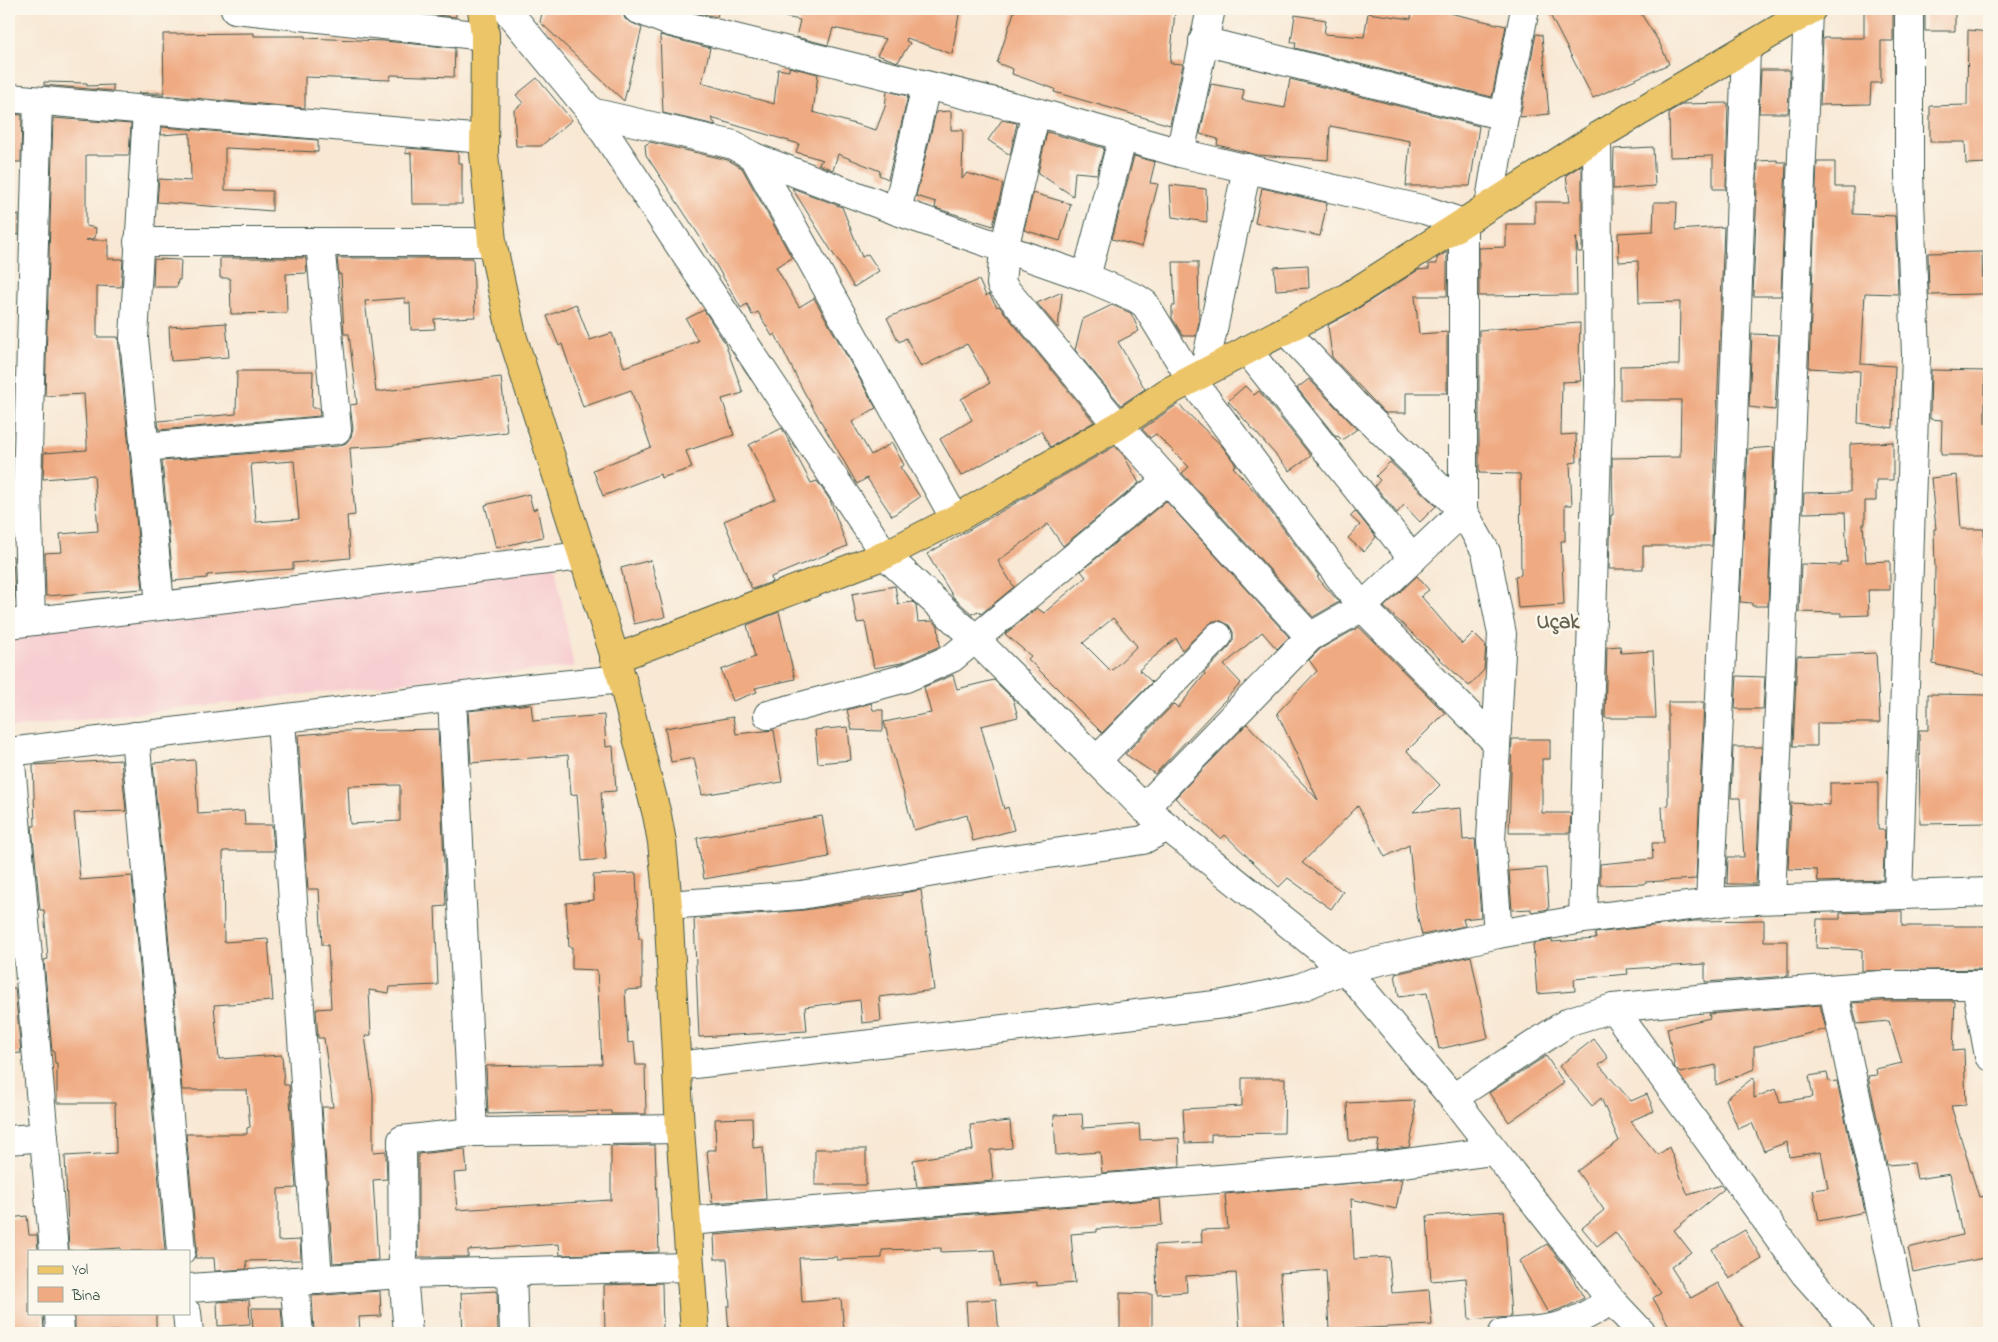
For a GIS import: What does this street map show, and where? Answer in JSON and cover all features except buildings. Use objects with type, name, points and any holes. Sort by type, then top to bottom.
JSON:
[{"type":"main road","points":[[482,9],[485,36],[484,139],[492,242],[512,335],[618,669],[657,815],[668,904],[680,1129],[695,1333]]},
{"type":"main road","points":[[618,669],[885,555],[955,519],[1118,426],[1198,375],[1286,331],[1346,298],[1597,137],[1810,10]]},
{"type":"street","points":[[235,9],[485,36]]},
{"type":"street","points":[[506,9],[591,112],[885,555],[975,639],[1144,808],[1345,968],[1550,1219],[1611,1300],[1642,1333]]},
{"type":"street","points":[[637,9],[670,22],[1036,112],[1180,153],[1424,210],[1463,223],[1462,512],[1362,608],[1310,637],[1144,808]]},
{"type":"street","points":[[1180,153],[1209,9]]},
{"type":"street","points":[[1490,206],[1504,116],[1525,9]]},
{"type":"street","points":[[1898,895],[1916,355],[1909,174],[1909,9]]},
{"type":"street","points":[[1770,900],[1810,10]]},
{"type":"street","points":[[1204,41],[1504,116]]},
{"type":"street","points":[[1710,902],[1732,451],[1746,49]]},
{"type":"street","points":[[897,211],[926,86]]},
{"type":"street","points":[[9,98],[484,139]]},
{"type":"street","points":[[38,100],[27,486],[20,622],[160,604],[582,556]]},
{"type":"street","points":[[147,110],[134,338],[160,604]]},
{"type":"street","points":[[591,112],[734,145],[754,157],[796,171],[897,211],[1086,277],[1136,298],[1145,304],[1198,375],[1362,608],[1496,742]]},
{"type":"street","points":[[1036,112],[1004,249],[1001,284],[1118,426],[1310,637]]},
{"type":"street","points":[[1086,277],[1123,136]]},
{"type":"street","points":[[1583,919],[1599,384],[1597,137]]},
{"type":"street","points":[[754,157],[955,519]]},
{"type":"street","points":[[1198,375],[1247,168]]},
{"type":"street","points":[[138,242],[492,242]]},
{"type":"street","points":[[144,447],[337,430],[320,242]]},
{"type":"street","points":[[1286,331],[1356,406],[1462,512],[1486,552],[1502,634],[1492,841],[1498,934]]},
{"type":"street","points":[[1247,350],[1413,559]]},
{"type":"street","points":[[768,716],[930,669],[952,658],[1167,480]]},
{"type":"street","points":[[1097,760],[1218,636]]},
{"type":"street","points":[[54,1250],[9,752],[452,698],[618,669]]},
{"type":"street","points":[[452,698],[473,1132]]},
{"type":"street","points":[[281,720],[306,1280],[299,1333]]},
{"type":"street","points":[[135,736],[181,1250]]},
{"type":"street","points":[[668,904],[800,895],[986,863],[1143,840],[1167,827]]},
{"type":"street","points":[[677,1066],[1224,1004],[1299,988],[1345,968],[1498,934],[1583,919],[1710,902],[1989,892]]},
{"type":"street","points":[[1453,1098],[1570,1021],[1613,1008],[1707,998],[1881,985],[1983,985],[1989,1056]]},
{"type":"street","points":[[1833,989],[1907,1333]]},
{"type":"street","points":[[1613,1008],[1805,1274],[1858,1333]]},
{"type":"street","points":[[408,1333],[403,1274],[402,1140],[473,1132],[680,1129]]},
{"type":"street","points":[[9,1140],[44,1137]]},
{"type":"street","points":[[687,1221],[1382,1166],[1493,1151]]},
{"type":"street","points":[[190,1288],[403,1274],[690,1266]]},
{"type":"street","points":[[512,1272],[514,1333]]},
{"type":"street","points":[[1503,1333],[1557,1328],[1589,1315],[1611,1300]]},
{"type":"street","points":[[59,1314],[60,1333]]},
{"type":"street","points":[[187,1314],[189,1333]]},
{"type":"shaded area","points":[[555,565],[574,667],[452,677],[9,728],[9,634]]},
{"type":"district","name":"Uçak","points":[[1558,621]]}]
